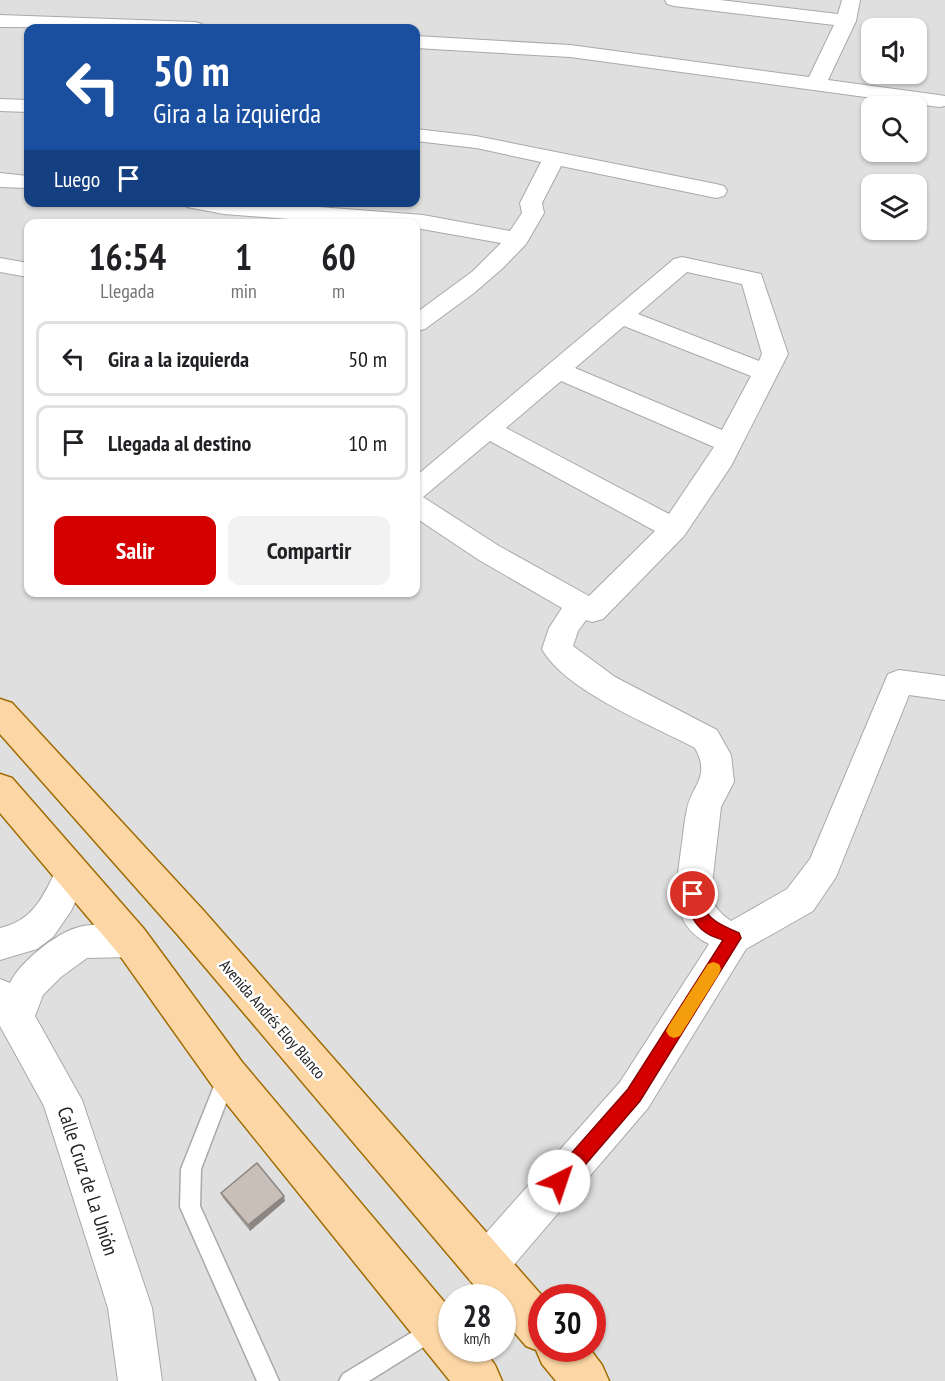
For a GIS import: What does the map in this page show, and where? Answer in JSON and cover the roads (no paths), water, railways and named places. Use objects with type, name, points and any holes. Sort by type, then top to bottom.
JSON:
[{"type":"main road","name":"Avenida Andrés Eloy Blanco","points":[[0,712],[190,922],[528,1314]]},
{"type":"main road","points":[[0,788],[131,941],[228,1075],[438,1330]]},
{"type":"main road","points":[[464,1362],[479,1381]]},
{"type":"main road","points":[[570,1362],[586,1381]]},
{"type":"street","points":[[674,0],[846,21]]},
{"type":"street","points":[[816,83],[846,21],[851,0]]},
{"type":"street","points":[[0,21],[84,24]]},
{"type":"street","points":[[420,42],[570,51],[939,101]]},
{"type":"street","points":[[0,105],[24,106]]},
{"type":"street","points":[[420,135],[476,141],[716,191]]},
{"type":"street","points":[[420,321],[485,275],[518,239],[533,213],[531,203],[554,158]]},
{"type":"street","points":[[0,180],[24,183]]},
{"type":"street","points":[[224,207],[348,219]]},
{"type":"street","points":[[420,222],[518,239]]},
{"type":"street","points":[[420,487],[682,264],[753,279],[775,354],[717,466],[674,529],[592,611],[489,553],[420,508]]},
{"type":"street","points":[[0,265],[24,269]]},
{"type":"street","points":[[620,316],[765,373]]},
{"type":"street","points":[[558,370],[729,443]]},
{"type":"street","points":[[488,429],[674,529]]},
{"type":"street","points":[[580,605],[558,639],[557,649],[564,659],[618,693],[706,738],[711,747],[717,768],[717,782],[704,806],[693,894],[694,903],[703,922],[712,929],[733,938]]},
{"type":"street","points":[[485,1266],[634,1095],[733,938],[800,900],[824,867],[899,682],[945,688]]},
{"type":"street","points":[[0,944],[24,938],[47,919],[57,905],[72,872]]},
{"type":"street","points":[[8,1006],[48,965],[81,942],[131,941]]},
{"type":"street","name":"Calle Cruz de La Unión","points":[[8,1006],[62,1100],[130,1308],[140,1381]]},
{"type":"lane","points":[[228,1075],[191,1169],[190,1208],[268,1381]]},
{"type":"lane","points":[[350,1381],[438,1345]]}]
